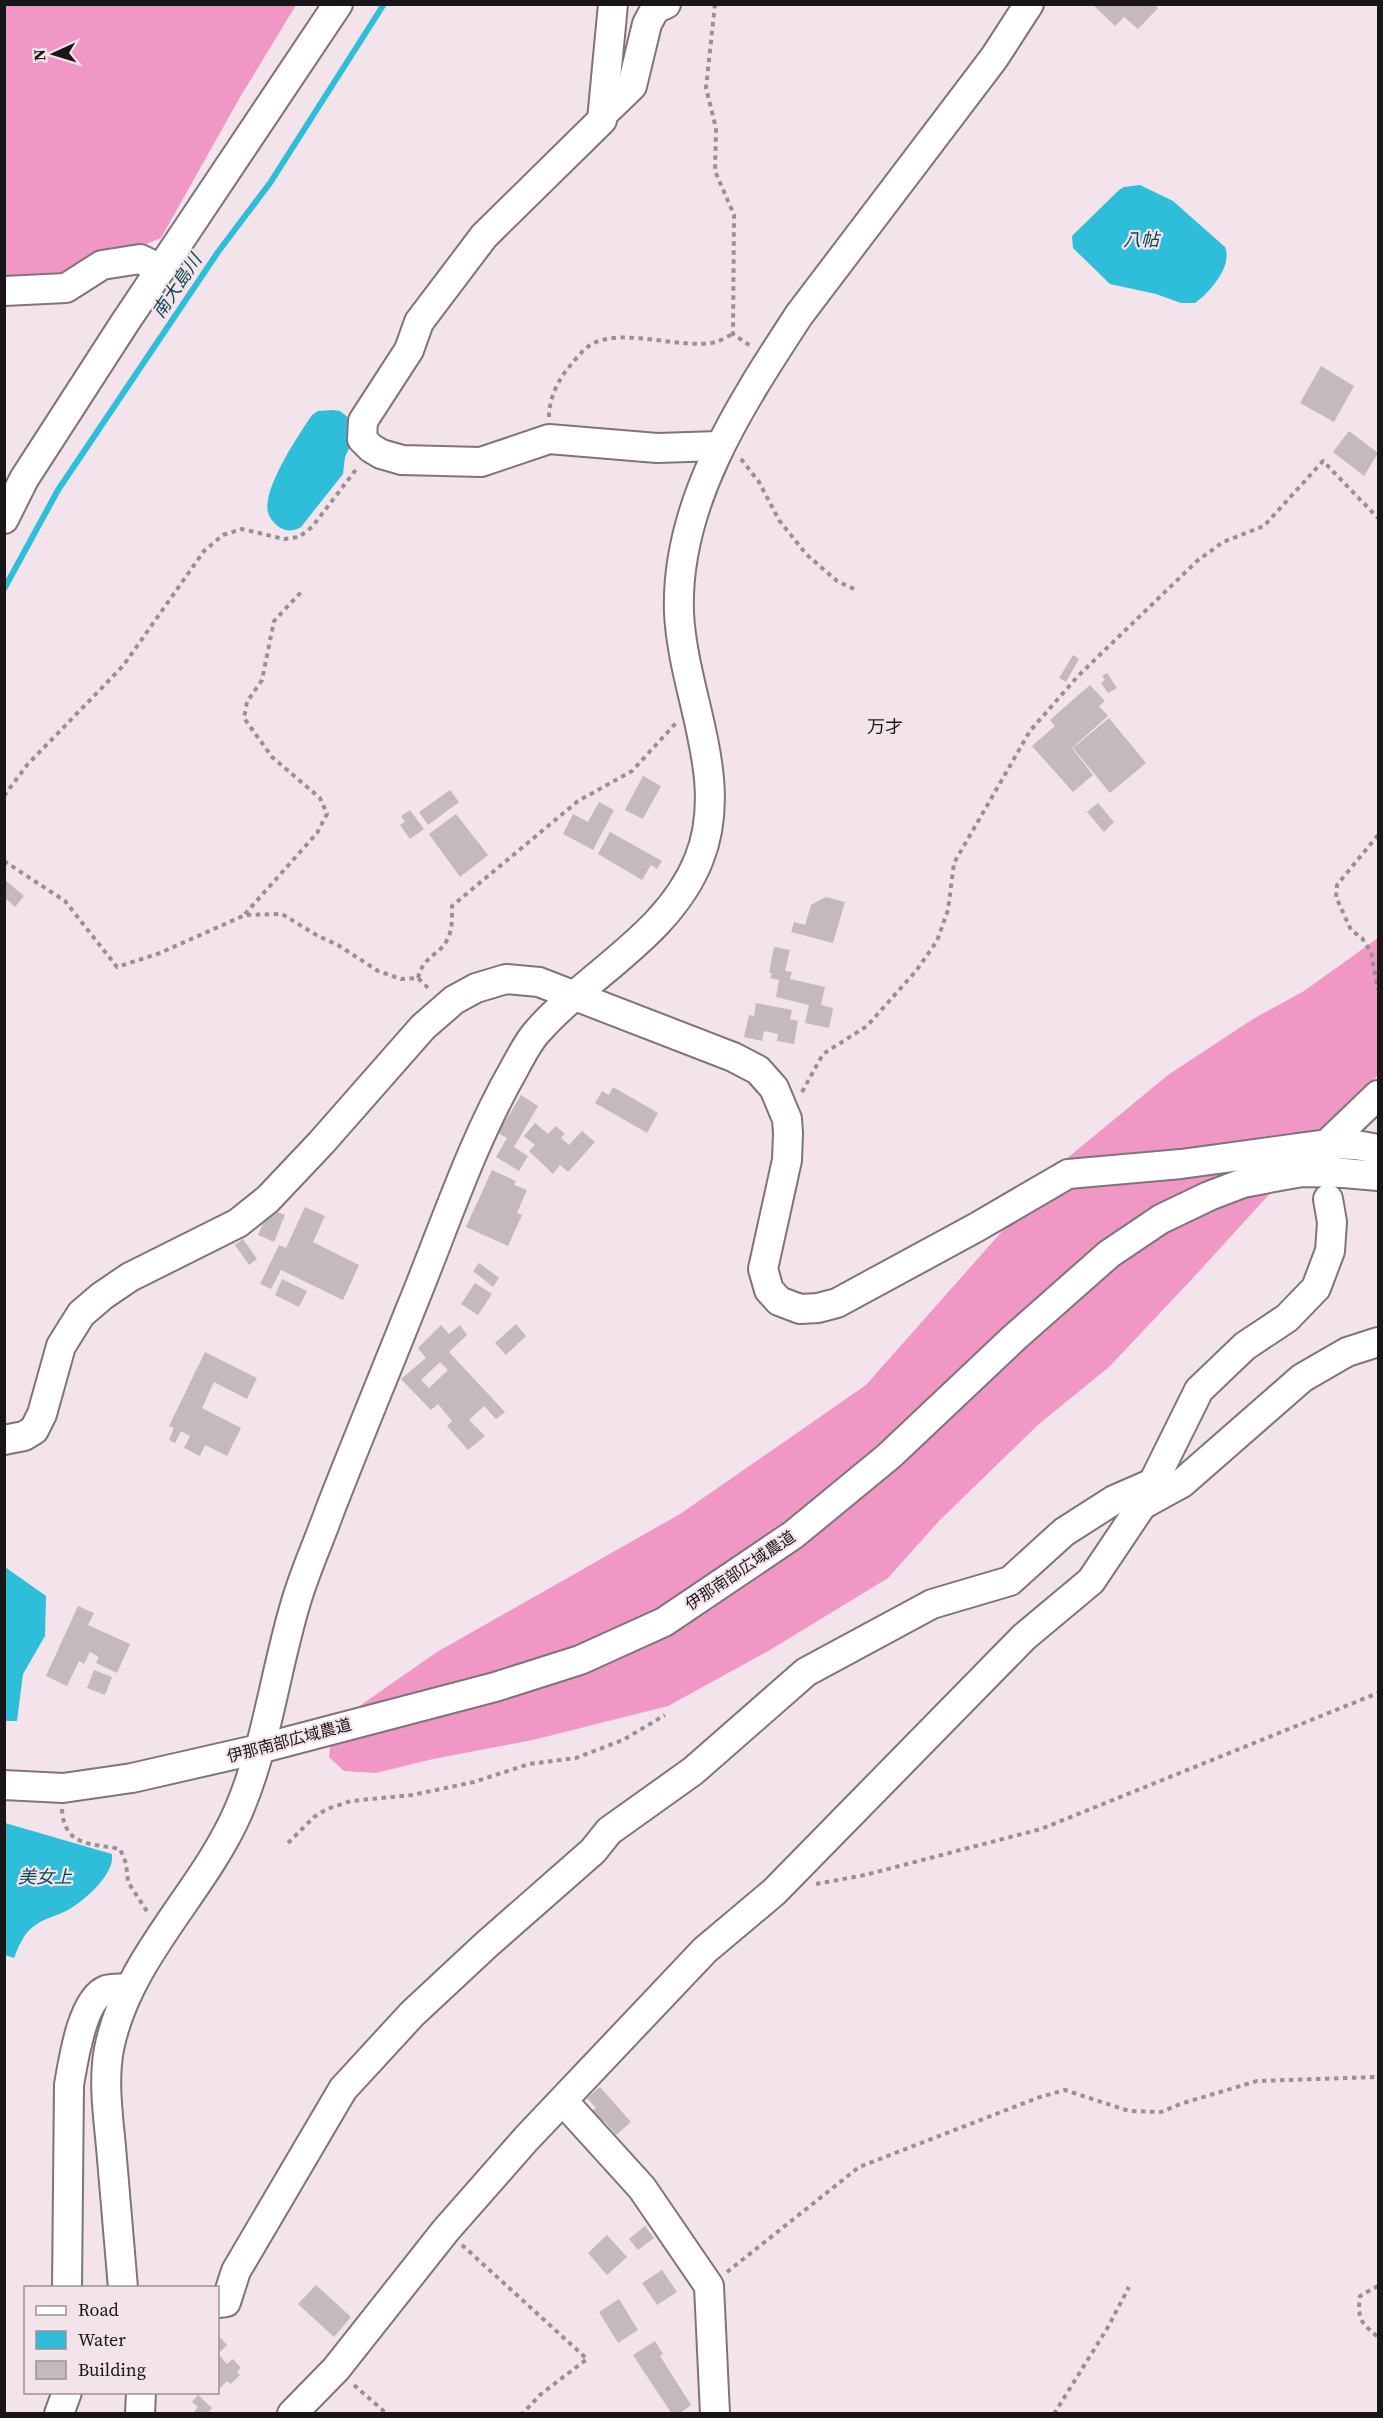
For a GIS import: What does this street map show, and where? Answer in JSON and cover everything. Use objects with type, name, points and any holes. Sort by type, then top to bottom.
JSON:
[{"type":"street","points":[[4,519],[24,479],[338,4]]},
{"type":"street","points":[[613,4],[602,120],[484,236],[419,322],[409,350],[363,421],[362,438],[371,448],[381,454],[402,460],[481,462],[549,439],[657,448],[720,446]]},
{"type":"street","points":[[603,114],[632,86],[647,24],[655,9],[666,4]]},
{"type":"street","points":[[123,2286],[106,2091],[108,2054],[119,2012],[129,1988],[167,1925],[220,1846],[239,1808],[259,1749],[296,1599],[356,1443],[481,1134],[534,1034],[654,927],[679,895],[697,864],[708,833],[711,791],[683,652],[679,613],[680,571],[686,536],[720,446],[770,359],[799,315],[994,58],[1029,4]]},
{"type":"street","points":[[4,291],[66,288],[102,265],[140,259],[161,269]]},
{"type":"street","points":[[4,1440],[24,1436],[34,1430],[42,1414],[61,1346],[81,1314],[130,1277],[238,1223],[267,1199],[328,1135],[423,1027],[447,1006],[476,988],[506,979],[539,982],[733,1057],[758,1070],[774,1088],[787,1119],[789,1133],[787,1160],[764,1269],[769,1290],[779,1300],[800,1309],[818,1308],[837,1303],[977,1227],[1068,1174],[1327,1150],[1356,1145],[1378,1149]]},
{"type":"street","points":[[1327,1150],[1378,1095]]},
{"type":"street","name":"伊那南部広域農道","points":[[5,1785],[63,1788],[132,1778],[259,1749],[495,1687],[580,1660],[664,1622],[793,1535],[889,1456],[1015,1336],[1109,1254],[1161,1220],[1209,1196],[1243,1183],[1302,1172],[1378,1176]]},
{"type":"street","points":[[292,2414],[336,2369],[446,2230],[526,2139],[564,2102],[705,1950],[774,1892],[1024,1637],[1091,1581],[1148,1494],[1199,1390],[1245,1346],[1287,1318],[1316,1288],[1330,1251],[1332,1222],[1328,1199]]},
{"type":"street","points":[[219,2303],[226,2302],[236,2271],[343,2089],[412,2014],[593,1851],[609,1830],[693,1771],[806,1672],[932,1604],[1010,1581],[1064,1532],[1114,1500],[1148,1494],[1182,1483],[1302,1378],[1347,1352],[1378,1342]]},
{"type":"street","points":[[68,2286],[69,2085],[73,2064],[86,2014],[95,1998],[106,1990],[129,1988]]},
{"type":"street","points":[[564,2102],[642,2188],[709,2286],[716,2414]]},
{"type":"street","points":[[59,2414],[66,2394]]},
{"type":"street","points":[[124,2414],[126,2394]]},
{"type":"street","points":[[140,2414],[141,2394]]},
{"type":"path","points":[[715,4],[705,88],[716,128],[715,171],[734,215],[733,334]]},
{"type":"path","points":[[733,334],[770,359]]},
{"type":"path","points":[[549,439],[549,409],[560,378],[579,355],[593,344],[617,338],[717,342],[733,334]]},
{"type":"path","points":[[720,446],[739,457],[759,482],[779,520],[806,554],[837,581],[856,590]]},
{"type":"path","points":[[4,796],[27,765],[123,666],[204,551],[223,535],[242,529],[284,539],[299,537],[312,527],[352,472],[366,459],[381,454]]},
{"type":"path","points":[[787,1119],[823,1054],[867,1026],[916,970],[937,941],[948,910],[954,863],[1030,731],[1078,676],[1197,561],[1223,542],[1264,526],[1323,461],[1378,518]]},
{"type":"path","points":[[244,915],[317,833],[327,814],[320,798],[272,757],[244,718],[247,702],[262,680],[273,621],[302,591]]},
{"type":"path","points":[[418,978],[420,968],[447,943],[452,926],[452,906],[578,801],[632,771],[658,744],[693,701]]},
{"type":"path","points":[[1378,834],[1337,885],[1336,897],[1351,930],[1362,938],[1371,952],[1378,990]]},
{"type":"path","points":[[4,861],[65,901],[117,967],[160,953],[244,915],[282,914],[318,936],[338,945],[378,971],[401,979],[418,978],[447,1006]]},
{"type":"path","points":[[774,1892],[865,1875],[1041,1829],[1378,1693]]},
{"type":"path","points":[[288,1843],[314,1817],[327,1809],[351,1801],[412,1796],[474,1782],[529,1764],[576,1758],[623,1740],[665,1715]]},
{"type":"path","points":[[62,1803],[63,1824],[70,1834],[82,1842],[120,1849],[126,1863],[128,1882],[142,1907],[150,1916]]},
{"type":"path","points":[[709,2286],[860,2168],[1040,2097],[1065,2090],[1129,2111],[1161,2112],[1257,2081],[1378,2077]]},
{"type":"path","points":[[446,2230],[587,2359],[541,2394],[522,2414]]},
{"type":"path","points":[[1378,2286],[1360,2296],[1358,2312],[1363,2324],[1378,2337]]},
{"type":"path","points":[[1054,2414],[1108,2327],[1129,2287]]},
{"type":"path","points":[[336,2369],[387,2414]]},
{"type":"shaded area","points":[[4,5],[296,5],[239,99],[161,238],[63,278],[5,279]]},
{"type":"shaded area","points":[[1378,938],[1378,1075],[1109,1367],[1039,1424],[939,1521],[888,1578],[770,1650],[668,1706],[533,1740],[433,1759],[376,1773],[344,1771],[329,1757],[331,1740],[358,1707],[437,1652],[680,1514],[866,1385],[1065,1160],[1168,1075],[1253,1019],[1304,991]]},
{"type":"water","name":"八帖","points":[[1140,185],[1173,201],[1225,247],[1226,262],[1219,278],[1195,303],[1181,303],[1156,294],[1110,284],[1073,248],[1072,236],[1119,190]]},
{"type":"water","points":[[318,411],[340,411],[355,423],[356,434],[345,457],[343,474],[301,527],[290,530],[282,529],[272,521],[268,512],[268,502],[276,476],[312,415]]},
{"type":"water","points":[[5,1567],[46,1596],[45,1636],[23,1674],[17,1721],[5,1721]]},
{"type":"water","name":"美女上","points":[[5,1823],[112,1854],[109,1870],[98,1885],[71,1908],[32,1927],[22,1939],[14,1958],[5,1955]]},
{"type":"building","points":[[1092,4],[1154,4],[1158,8],[1138,29],[1124,17],[1115,26]]},
{"type":"building","points":[[1321,366],[1354,386],[1334,422],[1300,403]]},
{"type":"building","points":[[1349,431],[1378,453],[1364,476],[1333,452]]},
{"type":"building","points":[[1073,655],[1079,659],[1066,682],[1059,678]]},
{"type":"building","points":[[1107,673],[1117,688],[1108,693],[1101,683],[1105,680],[1102,676]]},
{"type":"building","points":[[1090,685],[1105,701],[1099,706],[1108,716],[1072,748],[1093,775],[1073,792],[1032,746],[1055,726],[1050,720]]},
{"type":"building","points":[[1109,718],[1146,763],[1110,793],[1073,748]]},
{"type":"building","points":[[643,776],[661,786],[643,819],[625,810]]},
{"type":"building","points":[[450,790],[459,802],[428,825],[419,812]]},
{"type":"building","points":[[599,802],[614,810],[593,850],[563,834],[573,814],[588,822]]},
{"type":"building","points":[[1098,803],[1114,822],[1104,832],[1087,812]]},
{"type":"building","points":[[410,810],[424,829],[410,839],[400,825],[405,822],[401,816]]},
{"type":"building","points":[[456,814],[488,855],[460,877],[429,834]]},
{"type":"building","points":[[610,832],[662,861],[657,869],[651,865],[642,880],[598,854]]},
{"type":"building","points":[[4,879],[24,896],[15,907],[4,897]]},
{"type":"building","points":[[826,897],[845,902],[833,943],[791,932],[794,922],[805,925],[811,905]]},
{"type":"building","points":[[774,947],[790,950],[785,971],[792,972],[790,979],[825,987],[821,1005],[833,1008],[829,1028],[805,1023],[809,1005],[776,997],[779,980],[770,978],[772,973],[769,973]]},
{"type":"building","points":[[756,1003],[792,1010],[790,1019],[798,1021],[794,1044],[777,1041],[778,1034],[764,1031],[762,1041],[744,1037],[749,1015],[754,1016]]},
{"type":"building","points":[[613,1087],[658,1113],[647,1133],[595,1103],[602,1091],[609,1095]]},
{"type":"building","points":[[521,1095],[538,1106],[514,1147],[528,1156],[519,1171],[496,1157],[507,1138],[498,1133]]},
{"type":"building","points":[[535,1123],[548,1134],[556,1126],[565,1134],[561,1138],[569,1145],[582,1131],[595,1142],[568,1172],[560,1165],[553,1174],[529,1151],[535,1145],[524,1136]]},
{"type":"building","points":[[492,1170],[516,1181],[514,1185],[527,1190],[517,1213],[522,1215],[508,1246],[466,1227]]},
{"type":"building","points":[[305,1207],[325,1216],[313,1242],[359,1265],[343,1300],[281,1270],[271,1289],[260,1284],[279,1245],[286,1248]]},
{"type":"building","points":[[270,1209],[285,1215],[274,1242],[258,1235]]},
{"type":"building","points":[[243,1239],[257,1259],[249,1265],[235,1245]]},
{"type":"building","points":[[479,1263],[499,1278],[493,1287],[473,1271]]},
{"type":"building","points":[[282,1279],[307,1291],[299,1307],[275,1295]]},
{"type":"building","points":[[475,1283],[492,1294],[478,1315],[461,1304]]},
{"type":"building","points":[[516,1324],[526,1336],[506,1355],[495,1343]]},
{"type":"building","points":[[441,1325],[449,1334],[460,1325],[467,1335],[449,1352],[505,1412],[496,1419],[484,1406],[469,1420],[485,1436],[468,1450],[447,1426],[452,1421],[438,1404],[431,1410],[401,1379],[426,1358],[418,1348]],"holes":[[[440,1362],[448,1370],[429,1388],[421,1380]]]},
{"type":"building","points":[[205,1352],[257,1378],[247,1399],[214,1382],[202,1408],[241,1428],[227,1456],[205,1445],[200,1456],[184,1448],[190,1436],[181,1431],[175,1443],[169,1440],[174,1428],[169,1426]]},
{"type":"building","points":[[78,1606],[94,1613],[88,1625],[130,1644],[117,1673],[96,1663],[99,1657],[90,1652],[84,1664],[79,1661],[67,1686],[46,1676]]},
{"type":"building","points":[[94,1670],[112,1677],[105,1695],[87,1688]]},
{"type":"building","points":[[600,2087],[631,2122],[616,2135],[605,2122],[600,2126],[590,2113],[596,2108],[587,2098]]},
{"type":"building","points":[[645,2226],[654,2238],[638,2250],[629,2239]]},
{"type":"building","points":[[607,2235],[627,2257],[607,2275],[588,2253]]},
{"type":"building","points":[[662,2270],[677,2292],[657,2305],[642,2283]]},
{"type":"building","points":[[316,2285],[351,2317],[334,2337],[298,2304]]},
{"type":"building","points":[[619,2299],[638,2330],[618,2343],[599,2312]]},
{"type":"building","points":[[219,2336],[227,2345],[219,2353]]},
{"type":"building","points":[[655,2341],[663,2354],[660,2356],[691,2405],[679,2414],[672,2414],[633,2355]]},
{"type":"building","points":[[219,2355],[227,2364],[233,2359],[241,2368],[237,2372],[240,2375],[231,2384],[227,2381],[219,2389]]},
{"type":"building","points":[[198,2395],[212,2408],[207,2414],[194,2412],[198,2407],[192,2402]]},
{"type":"waterway","name":"南大島川","points":[[4,589],[58,490],[218,252],[270,183],[384,4]]},
{"type":"district","name":"万才","points":[[885,727]]}]
